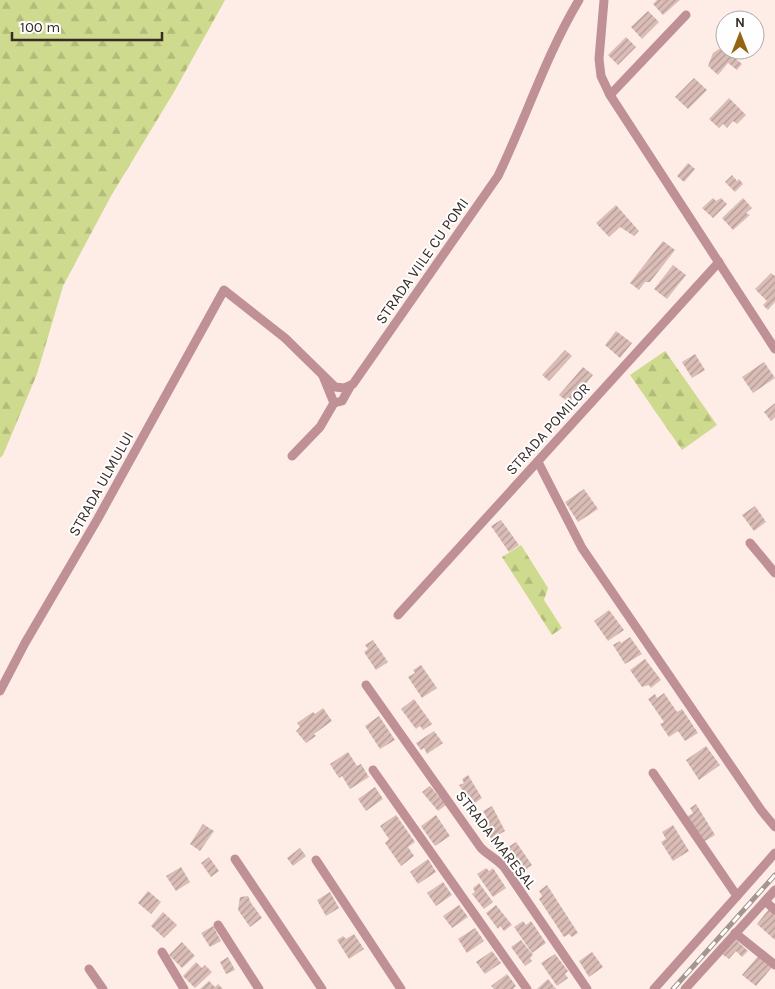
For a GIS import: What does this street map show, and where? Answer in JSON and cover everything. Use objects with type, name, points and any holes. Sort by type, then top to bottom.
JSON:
[{"type":"street","name":"STRADA VIILE CU POMI","points":[[292,456],[320,427],[334,403],[342,401],[351,385],[498,176],[552,55],[579,0]]},
{"type":"street","points":[[604,0],[599,59],[601,76],[610,95],[775,349]]},
{"type":"street","points":[[610,95],[686,16]]},
{"type":"street","name":"STRADA POMILOR","points":[[398,615],[719,262]]},
{"type":"street","name":"STRADA ULMULUI","points":[[0,691],[224,290],[285,338],[322,374]]},
{"type":"street","points":[[322,374],[335,386],[344,388],[351,385]]},
{"type":"street","points":[[322,374],[334,403]]},
{"type":"street","points":[[538,462],[582,548],[761,810],[775,827]]},
{"type":"street","points":[[750,542],[775,573]]},
{"type":"street","name":"STRADA MARESAL","points":[[366,685],[481,848],[504,867],[587,989]]},
{"type":"street","points":[[372,770],[527,989]]},
{"type":"street","points":[[653,773],[737,896]]},
{"type":"street","points":[[654,989],[775,853]]},
{"type":"street","points":[[235,859],[322,989]]},
{"type":"street","points":[[316,860],[401,989]]},
{"type":"street","points":[[685,989],[775,890]]},
{"type":"street","points":[[765,901],[775,910]]},
{"type":"street","points":[[218,925],[259,989]]},
{"type":"street","points":[[735,933],[775,965]]},
{"type":"street","points":[[162,952],[184,989]]},
{"type":"street","points":[[90,969],[103,989]]},
{"type":"green space","points":[[0,0],[225,0],[174,92],[111,196],[63,286],[37,374],[3,455],[0,458]]},
{"type":"green space","points":[[665,351],[717,425],[682,450],[630,375]]},
{"type":"green space","points":[[521,545],[548,588],[544,600],[562,628],[552,635],[502,557]]},
{"type":"building","points":[[657,0],[680,0],[663,15],[653,4]]},
{"type":"building","points":[[648,11],[659,22],[642,39],[631,27]]},
{"type":"building","points":[[626,37],[636,47],[618,65],[608,55]]},
{"type":"building","points":[[715,52],[715,60],[737,60],[742,64],[737,70],[728,63],[718,75],[708,66]]},
{"type":"building","points":[[694,78],[707,90],[688,109],[675,97]]},
{"type":"building","points":[[729,98],[746,115],[737,124],[733,121],[727,128],[723,124],[719,128],[709,119]]},
{"type":"building","points":[[688,163],[695,169],[684,182],[677,176]]},
{"type":"building","points":[[732,175],[743,184],[735,192],[725,182]]},
{"type":"building","points":[[713,198],[716,201],[721,198],[727,204],[713,218],[702,208]]},
{"type":"building","points":[[743,198],[752,208],[746,213],[750,215],[733,230],[722,218]]},
{"type":"building","points":[[616,205],[639,231],[634,236],[620,227],[609,237],[596,223]]},
{"type":"building","points":[[663,241],[675,250],[650,282],[645,282],[639,290],[630,283]]},
{"type":"building","points":[[673,265],[686,275],[667,299],[654,289]]},
{"type":"building","points":[[771,273],[775,276],[775,302],[768,310],[763,305],[767,301],[755,289]]},
{"type":"building","points":[[616,331],[632,343],[620,358],[605,345]]},
{"type":"building","points":[[565,350],[572,356],[549,381],[542,375]]},
{"type":"building","points":[[695,354],[705,370],[692,378],[682,362]]},
{"type":"building","points":[[764,362],[775,378],[753,393],[742,377]]},
{"type":"building","points":[[583,367],[593,375],[569,403],[559,395]]},
{"type":"building","points":[[775,403],[775,417],[771,421],[764,412]]},
{"type":"building","points":[[584,489],[598,509],[578,522],[565,502]]},
{"type":"building","points":[[755,506],[766,522],[754,531],[742,515]]},
{"type":"building","points":[[501,520],[519,545],[509,552],[491,526]]},
{"type":"building","points":[[609,610],[624,630],[608,641],[594,621]]},
{"type":"building","points":[[630,637],[642,654],[625,664],[613,645],[620,641],[621,643]]},
{"type":"building","points":[[373,640],[388,662],[376,670],[364,652],[368,649],[365,645]]},
{"type":"building","points":[[645,659],[661,680],[651,688],[649,685],[642,687],[630,670]]},
{"type":"building","points":[[421,665],[437,688],[422,698],[408,677],[415,673],[413,670]]},
{"type":"building","points":[[664,693],[677,712],[682,709],[698,733],[685,741],[678,731],[669,737],[660,724],[664,722],[648,699],[655,694],[657,698]]},
{"type":"building","points":[[414,699],[432,724],[423,730],[420,726],[416,729],[401,709]]},
{"type":"building","points":[[323,708],[332,721],[314,734],[316,736],[306,743],[296,731],[300,727],[297,723],[313,712],[315,714]]},
{"type":"building","points":[[379,716],[395,740],[380,749],[365,726]]},
{"type":"building","points":[[434,731],[443,743],[427,754],[424,748],[421,750],[416,743]]},
{"type":"building","points":[[706,746],[720,765],[699,780],[686,760]]},
{"type":"building","points":[[348,752],[357,766],[361,764],[369,777],[350,789],[342,776],[339,778],[330,764]]},
{"type":"building","points":[[468,775],[482,798],[472,805],[459,785],[464,783],[462,779]]},
{"type":"building","points":[[430,786],[446,805],[438,811],[422,792]]},
{"type":"building","points":[[375,787],[383,799],[366,811],[358,799]]},
{"type":"building","points":[[696,804],[715,835],[700,844],[688,824],[688,816],[693,813],[690,808]]},
{"type":"building","points":[[492,806],[505,831],[491,839],[481,819],[486,816],[483,811]]},
{"type":"building","points":[[396,815],[415,842],[408,847],[414,856],[401,866],[385,843],[389,839],[380,826]]},
{"type":"building","points":[[436,815],[450,836],[435,846],[421,826]]},
{"type":"building","points":[[203,824],[214,831],[200,851],[190,844]]},
{"type":"building","points":[[673,825],[689,851],[673,861],[661,842],[666,839],[662,832]]},
{"type":"building","points":[[516,842],[532,865],[520,873],[508,856],[512,853],[508,847]]},
{"type":"building","points":[[300,848],[306,856],[293,866],[287,858]]},
{"type":"building","points":[[209,857],[219,871],[211,877],[201,863]]},
{"type":"building","points":[[428,859],[436,872],[418,884],[410,872]]},
{"type":"building","points":[[181,867],[190,882],[176,891],[166,876]]},
{"type":"building","points":[[486,868],[489,871],[493,868],[506,888],[493,897],[477,874]]},
{"type":"building","points":[[443,882],[452,895],[436,906],[427,893]]},
{"type":"building","points":[[479,883],[493,902],[484,909],[472,894],[475,892],[473,888]]},
{"type":"building","points":[[547,885],[578,933],[572,937],[569,934],[564,937],[539,899],[542,896],[539,891]]},
{"type":"building","points":[[148,891],[161,902],[151,914],[138,903]]},
{"type":"building","points":[[330,892],[339,908],[326,916],[317,900]]},
{"type":"building","points":[[248,896],[262,918],[250,927],[238,910],[240,897]]},
{"type":"building","points":[[459,905],[468,917],[452,928],[443,916]]},
{"type":"building","points":[[496,905],[512,925],[504,931],[500,926],[498,929],[486,913]]},
{"type":"building","points":[[769,909],[775,914],[775,940],[757,924]]},
{"type":"building","points":[[163,912],[177,925],[164,938],[151,926]]},
{"type":"building","points":[[523,921],[526,925],[531,921],[546,943],[532,953],[514,927]]},
{"type":"building","points":[[213,926],[221,941],[210,947],[201,933]]},
{"type":"building","points":[[475,928],[484,941],[467,953],[458,939]]},
{"type":"building","points":[[354,934],[364,949],[349,959],[337,940],[343,936],[346,939]]},
{"type":"building","points":[[735,939],[748,951],[742,957],[736,951],[729,959],[722,954]]},
{"type":"building","points":[[521,940],[533,955],[530,958],[532,961],[525,966],[511,947]]},
{"type":"building","points":[[182,942],[195,956],[182,968],[169,955]]},
{"type":"building","points":[[492,951],[501,963],[485,974],[476,962]]},
{"type":"building","points":[[592,952],[603,967],[589,977],[579,961]]},
{"type":"building","points":[[555,954],[568,971],[565,974],[568,978],[557,986],[541,963]]},
{"type":"building","points":[[759,955],[773,966],[756,986],[742,975]]},
{"type":"building","points":[[228,957],[235,970],[226,974],[220,962]]},
{"type":"building","points":[[196,962],[202,968],[205,965],[212,972],[195,988],[183,976]]},
{"type":"building","points":[[507,974],[516,986],[513,989],[494,989],[491,986]]},
{"type":"building","points":[[548,979],[556,989],[537,989]]},
{"type":"building","points":[[209,981],[215,987],[218,984],[223,989],[200,989]]},
{"type":"railway","points":[[673,989],[775,875]]}]
